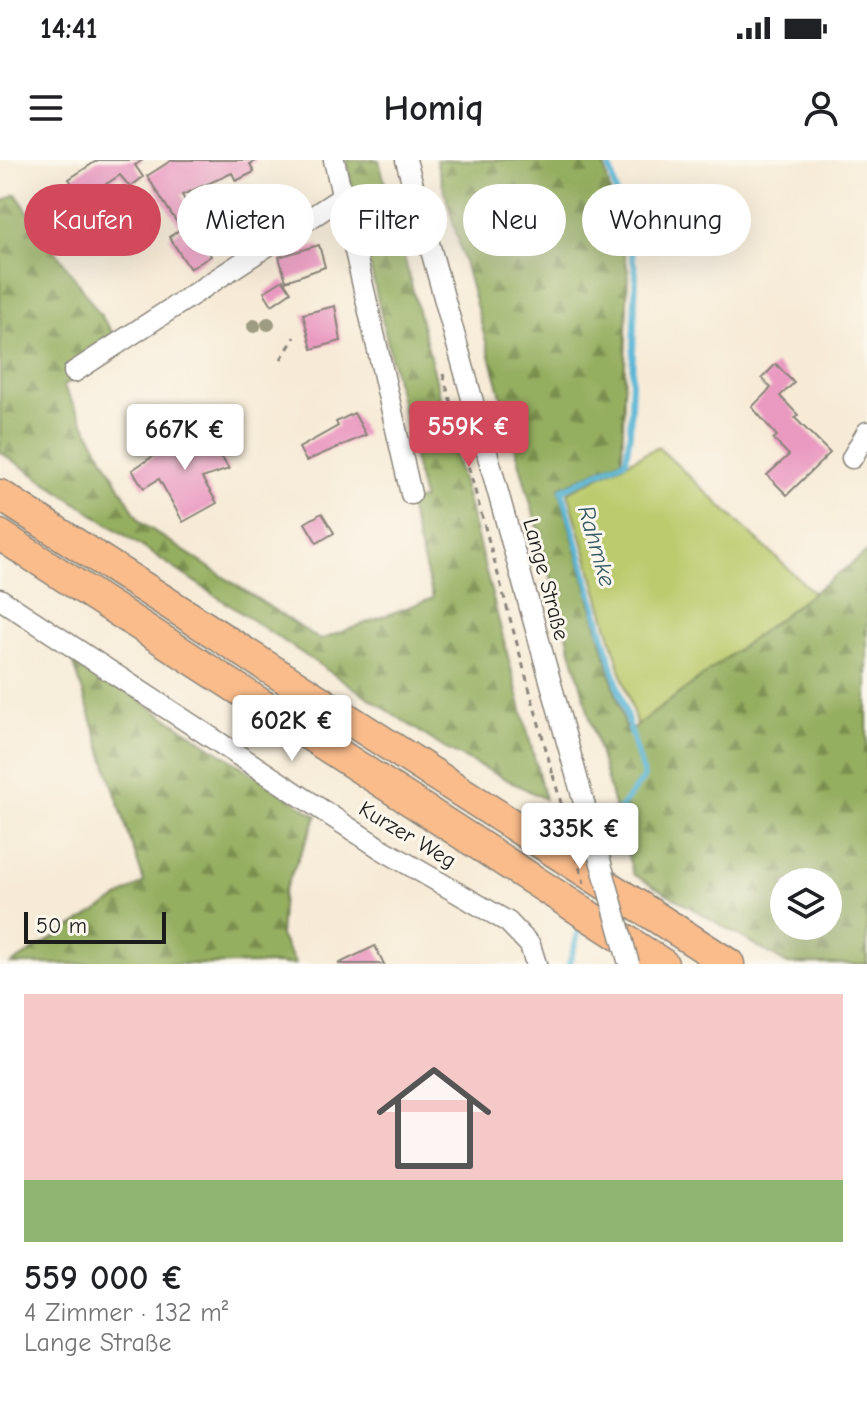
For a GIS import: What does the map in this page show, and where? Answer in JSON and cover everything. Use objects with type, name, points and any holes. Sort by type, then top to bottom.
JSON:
[{"type":"highway","points":[[0,495],[582,891],[604,926],[663,964]]},
{"type":"highway","points":[[0,535],[582,891],[619,896],[729,964]]},
{"type":"street","points":[[334,160],[338,184]]},
{"type":"street","name":"Lange Straße","points":[[406,160],[629,964]]},
{"type":"street","points":[[74,372],[330,205]]},
{"type":"street","points":[[355,256],[411,494]]},
{"type":"street","points":[[852,458],[867,432]]},
{"type":"street","name":"Kurzer Weg","points":[[0,599],[380,848],[508,922],[530,945],[536,964]]},
{"type":"path","points":[[281,359],[295,337]]},
{"type":"path","points":[[553,775],[582,891]]},
{"type":"green space","points":[[346,160],[379,160],[385,184],[351,184]]},
{"type":"green space","points":[[436,160],[603,160],[608,184],[582,184],[582,256],[625,256],[628,271],[622,459],[559,488],[627,733],[867,552],[867,964],[788,964],[633,874],[447,200],[447,184],[443,184]]},
{"type":"green space","points":[[16,194],[24,205],[24,256],[59,256],[124,349],[63,386],[140,522],[320,640],[433,598],[408,503],[423,499],[368,256],[404,256],[545,799],[444,748],[0,452],[0,203]]},
{"type":"green space","points":[[658,447],[814,593],[637,726],[568,492]]},
{"type":"green space","points":[[71,655],[317,816],[283,893],[280,936],[296,964],[11,964],[144,882]]},
{"type":"building","points":[[98,160],[143,160],[135,165],[143,177],[134,184],[128,184],[120,175],[106,184],[72,184],[69,179]]},
{"type":"building","points":[[172,160],[258,160],[250,164],[254,172],[236,181],[232,173],[207,184],[177,184],[177,223],[161,198],[161,184],[152,184],[147,176]]},
{"type":"building","points":[[177,232],[177,249],[169,237]]},
{"type":"building","points":[[319,245],[325,267],[286,281],[279,257],[314,256],[314,246]]},
{"type":"building","points":[[181,256],[211,256],[190,269]]},
{"type":"building","points":[[283,280],[291,292],[272,305],[264,292]]},
{"type":"building","points":[[335,306],[341,341],[312,349],[303,314]]},
{"type":"building","points":[[776,364],[794,383],[780,396],[798,415],[795,418],[830,453],[787,495],[767,475],[789,455],[773,439],[777,436],[752,407],[771,388],[762,378]]},
{"type":"building","points":[[354,413],[366,435],[306,461],[299,448]]},
{"type":"building","points":[[201,425],[229,469],[202,478],[217,503],[183,522],[159,479],[144,488],[132,470]]},
{"type":"building","points":[[322,513],[334,533],[317,543],[305,523]]},
{"type":"building","points":[[375,946],[384,964],[338,964]]},
{"type":"waterway","name":"Rahmke","points":[[604,853],[616,814],[644,777],[562,490],[626,460],[630,433],[636,272],[608,160]]},
{"type":"waterway","name":"Rahmke","points":[[569,964],[582,921]]}]
